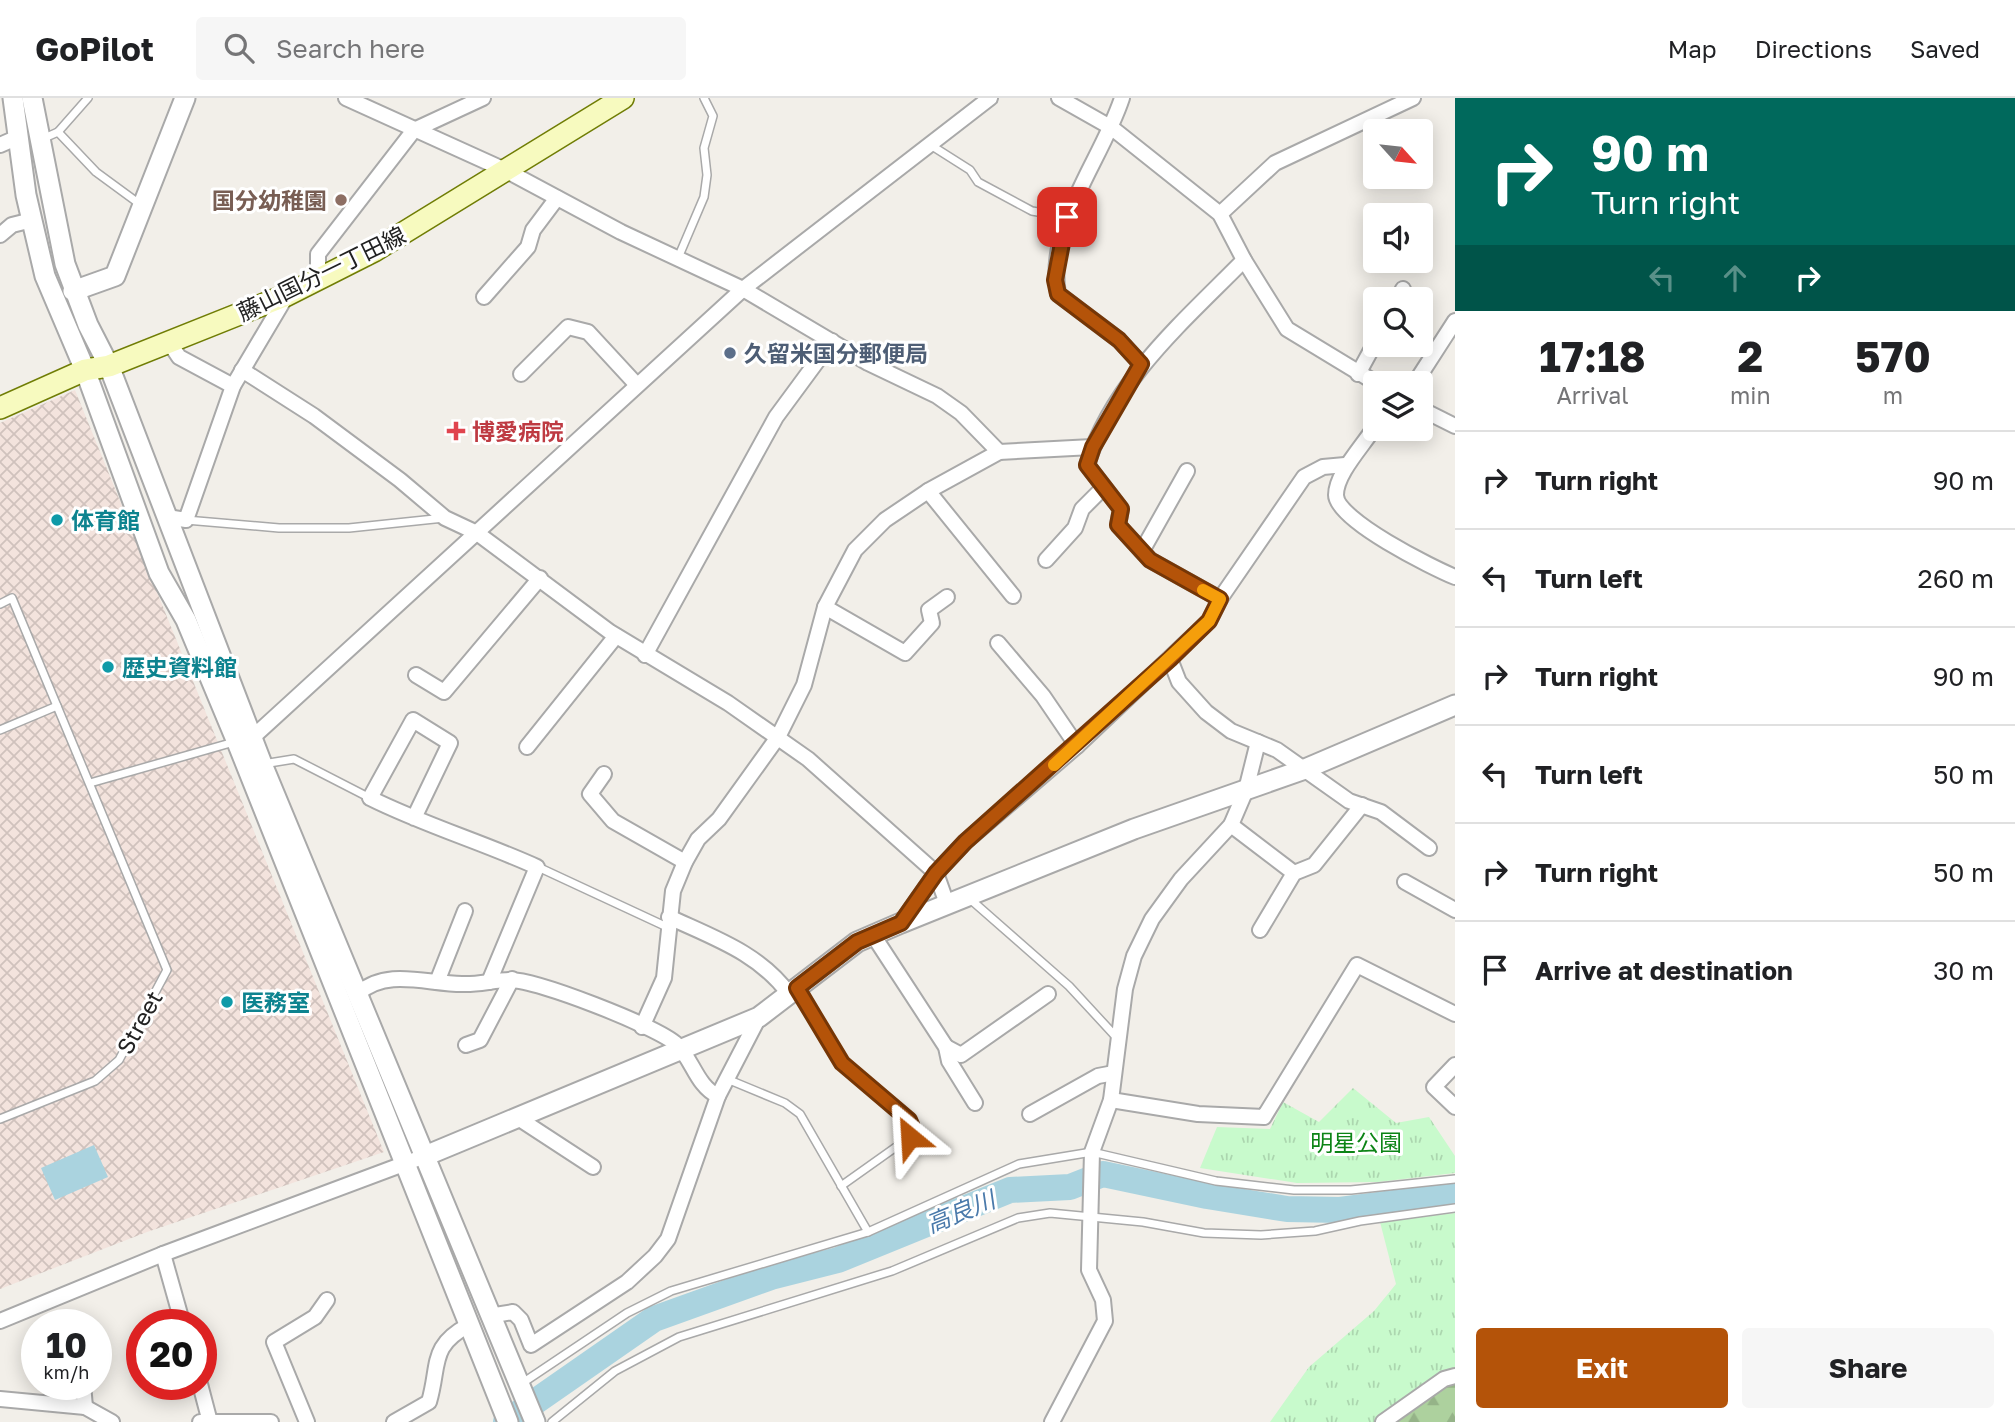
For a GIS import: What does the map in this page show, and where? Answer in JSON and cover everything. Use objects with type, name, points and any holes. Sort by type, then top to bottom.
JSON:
[{"type":"main road","name":"藤山国分一丁田線","points":[[0,408],[85,370],[108,366],[287,295],[374,251],[624,98]]},
{"type":"street","points":[[13,98],[8,141],[32,220],[45,276],[85,370],[159,573],[186,620],[245,739],[262,764],[535,1422]]},
{"type":"street","points":[[32,98],[74,291],[177,518],[245,739],[406,1165],[508,1422]]},
{"type":"street","points":[[74,291],[115,276],[186,98]]},
{"type":"street","points":[[346,98],[507,172],[743,289],[832,341],[937,397],[961,413],[999,452]]},
{"type":"street","points":[[318,277],[318,254],[414,130],[483,98]]},
{"type":"street","points":[[245,739],[477,533],[636,384],[743,289],[990,98]]},
{"type":"street","points":[[1059,98],[1112,128],[1220,214],[1244,260],[1287,329],[1363,376]]},
{"type":"street","points":[[1122,98],[1112,128],[1067,217],[1055,280],[1058,294],[1119,340],[1141,364]]},
{"type":"street","points":[[1220,214],[1275,163],[1384,104],[1413,98]]},
{"type":"street","points":[[484,297],[528,247],[533,230],[557,198]]},
{"type":"street","points":[[0,235],[12,225],[32,220]]},
{"type":"street","points":[[1220,599],[1171,574],[1142,551],[1118,525],[1121,509],[1087,465],[1093,447],[1141,364],[1244,260]]},
{"type":"street","points":[[177,518],[233,386],[287,295]]},
{"type":"street","points":[[1423,371],[1455,321]]},
{"type":"street","points":[[521,374],[568,327],[588,332],[636,384]]},
{"type":"street","points":[[645,655],[776,417],[832,341]]},
{"type":"street","points":[[169,342],[179,357],[233,386]]},
{"type":"street","points":[[1358,374],[1367,357]]},
{"type":"street","points":[[242,370],[314,416],[400,480],[445,518],[477,533],[616,636],[728,703],[808,759],[936,873],[947,904]]},
{"type":"street","points":[[1433,415],[1455,426]]},
{"type":"street","points":[[1366,441],[1357,455],[1345,465],[1336,496],[1340,506],[1358,522],[1406,553],[1455,578]]},
{"type":"street","points":[[642,1027],[664,978],[673,891],[685,862],[698,839],[719,819],[778,737],[804,685],[825,607],[855,550],[885,520],[928,491],[999,452],[1093,447]]},
{"type":"street","points":[[901,923],[936,873],[965,842],[1077,746],[1209,621],[1220,599],[1304,477],[1323,467],[1345,465]]},
{"type":"street","points":[[1142,551],[1187,471]]},
{"type":"street","points":[[1046,560],[1075,528],[1082,509],[1104,487]]},
{"type":"street","points":[[928,491],[1013,596]]},
{"type":"street","points":[[416,675],[444,692],[540,578]]},
{"type":"street","points":[[825,607],[905,653],[932,623],[929,610],[947,597]]},
{"type":"street","points":[[527,747],[616,636]]},
{"type":"street","points":[[998,643],[1044,696],[1077,746]]},
{"type":"street","points":[[1170,659],[1179,682],[1206,712],[1231,731],[1277,750],[1349,801],[1381,812],[1429,848]]},
{"type":"street","points":[[0,1321],[163,1254],[406,1165],[759,1017],[857,942],[1134,829],[1304,769],[1455,705]]},
{"type":"street","points":[[414,818],[450,743],[413,720],[370,798],[414,818],[537,866],[489,982]]},
{"type":"street","points":[[1052,1422],[1105,1321],[1103,1300],[1089,1270],[1092,1152],[1111,1100],[1118,1040],[1134,956],[1152,919],[1181,879],[1231,825],[1246,790],[1258,742]]},
{"type":"street","points":[[604,774],[590,794],[613,821],[685,862]]},
{"type":"street","points":[[1260,930],[1294,873],[1314,865],[1362,805]]},
{"type":"street","points":[[1231,825],[1294,873]]},
{"type":"street","points":[[1405,882],[1455,910]]},
{"type":"street","points":[[437,982],[465,911]]},
{"type":"street","points":[[668,922],[748,955],[793,991]]},
{"type":"street","points":[[873,935],[946,1047],[949,1061],[975,1103]]},
{"type":"street","points":[[1111,1100],[1198,1114],[1264,1117],[1357,965],[1455,1014]]},
{"type":"street","points":[[359,993],[369,984],[391,979],[463,985],[512,979],[560,990],[676,1043],[709,1091],[718,1096]]},
{"type":"street","points":[[466,1045],[480,1041],[512,979]]},
{"type":"street","points":[[946,1047],[961,1055],[1048,994]]},
{"type":"street","points":[[489,1316],[513,1312],[521,1320],[531,1345],[642,1269],[668,1239],[718,1096],[759,1017]]},
{"type":"street","points":[[1455,1065],[1434,1087],[1455,1107]]},
{"type":"street","points":[[1030,1114],[1098,1076],[1114,1073]]},
{"type":"street","points":[[517,1118],[593,1167]]},
{"type":"street","points":[[163,1254],[178,1309]]},
{"type":"street","points":[[307,1422],[274,1342],[315,1317],[327,1300]]},
{"type":"street","points":[[394,1422],[429,1402],[439,1349],[446,1340],[469,1325]]},
{"type":"street","points":[[1383,1422],[1444,1379],[1455,1376]]},
{"type":"street","points":[[0,1399],[85,1407],[112,1422]]},
{"type":"street","points":[[84,1400],[85,1407]]},
{"type":"street","points":[[203,1400],[207,1422],[271,1422]]},
{"type":"lane","points":[[40,141],[58,132],[88,98]]},
{"type":"lane","points":[[678,258],[706,186],[704,148],[713,116],[704,98]]},
{"type":"lane","points":[[58,132],[96,172],[143,206]]},
{"type":"lane","points":[[929,144],[970,170],[978,182],[1021,206],[1032,211],[1067,217]]},
{"type":"lane","points":[[177,518],[279,528],[349,528],[445,518]]},
{"type":"lane","points":[[0,604],[12,598],[90,783],[245,739]]},
{"type":"lane","points":[[0,730],[58,706]]},
{"type":"lane","points":[[262,764],[294,759],[370,798]]},
{"type":"lane","name":"Street","points":[[0,1119],[95,1081],[119,1060],[167,970],[90,783]]},
{"type":"lane","points":[[537,866],[668,922]]},
{"type":"lane","points":[[967,896],[1069,986],[1118,1040]]},
{"type":"lane","points":[[793,991],[842,1063],[909,1120],[912,1127],[910,1137],[841,1186]]},
{"type":"lane","points":[[727,1079],[785,1103],[800,1114],[868,1232]]},
{"type":"lane","points":[[519,1385],[627,1313],[671,1291],[868,1232],[1019,1164],[1092,1152],[1216,1181],[1294,1190],[1351,1190],[1455,1179]]},
{"type":"lane","points":[[552,1422],[615,1371],[679,1338],[892,1271],[1018,1218],[1050,1213],[1143,1222],[1204,1233],[1261,1235],[1315,1231],[1360,1221],[1455,1208]]},
{"type":"shaded area","points":[[75,390],[384,1152],[147,1232],[0,1289],[0,423]]},
{"type":"green space","name":"明星公園","points":[[1353,1088],[1396,1123],[1429,1117],[1455,1156],[1455,1173],[1378,1182],[1297,1183],[1200,1168],[1217,1127],[1270,1129],[1283,1102],[1319,1122]]},
{"type":"green space","points":[[1455,1213],[1455,1376],[1383,1422],[1270,1422],[1309,1367],[1374,1311],[1396,1284],[1380,1222]]},
{"type":"green space","points":[[1455,1377],[1455,1422],[1287,1422]]},
{"type":"water","points":[[94,1145],[108,1177],[55,1200],[41,1168]]},
{"type":"waterway","name":"高良川","points":[[506,1422],[654,1319],[771,1277],[838,1260],[1010,1190],[1070,1187],[1103,1174],[1207,1196],[1287,1209],[1340,1210],[1455,1195]]},
{"type":"slow traffic","points":[[1054,765],[1209,621],[1220,599],[1203,590]]},
{"type":"place","name":"国分幼稚園","points":[[341,200]]},
{"type":"place","name":"久留米国分郵便局","points":[[730,353]]},
{"type":"place","name":"博愛病院","points":[[456,431]]},
{"type":"place","name":"体育館","points":[[57,520]]},
{"type":"place","name":"歴史資料館","points":[[108,667]]},
{"type":"place","name":"医務室","points":[[227,1002]]},
{"type":"route","points":[[910,1137],[912,1127],[909,1120],[870,1090],[842,1063],[821,1033],[797,988],[857,942],[901,923],[936,873],[965,842],[1077,746],[1170,659],[1209,621],[1220,599],[1150,560],[1118,525],[1121,509],[1087,465],[1093,447],[1141,364],[1119,340],[1058,294],[1055,280],[1067,217]]}]
